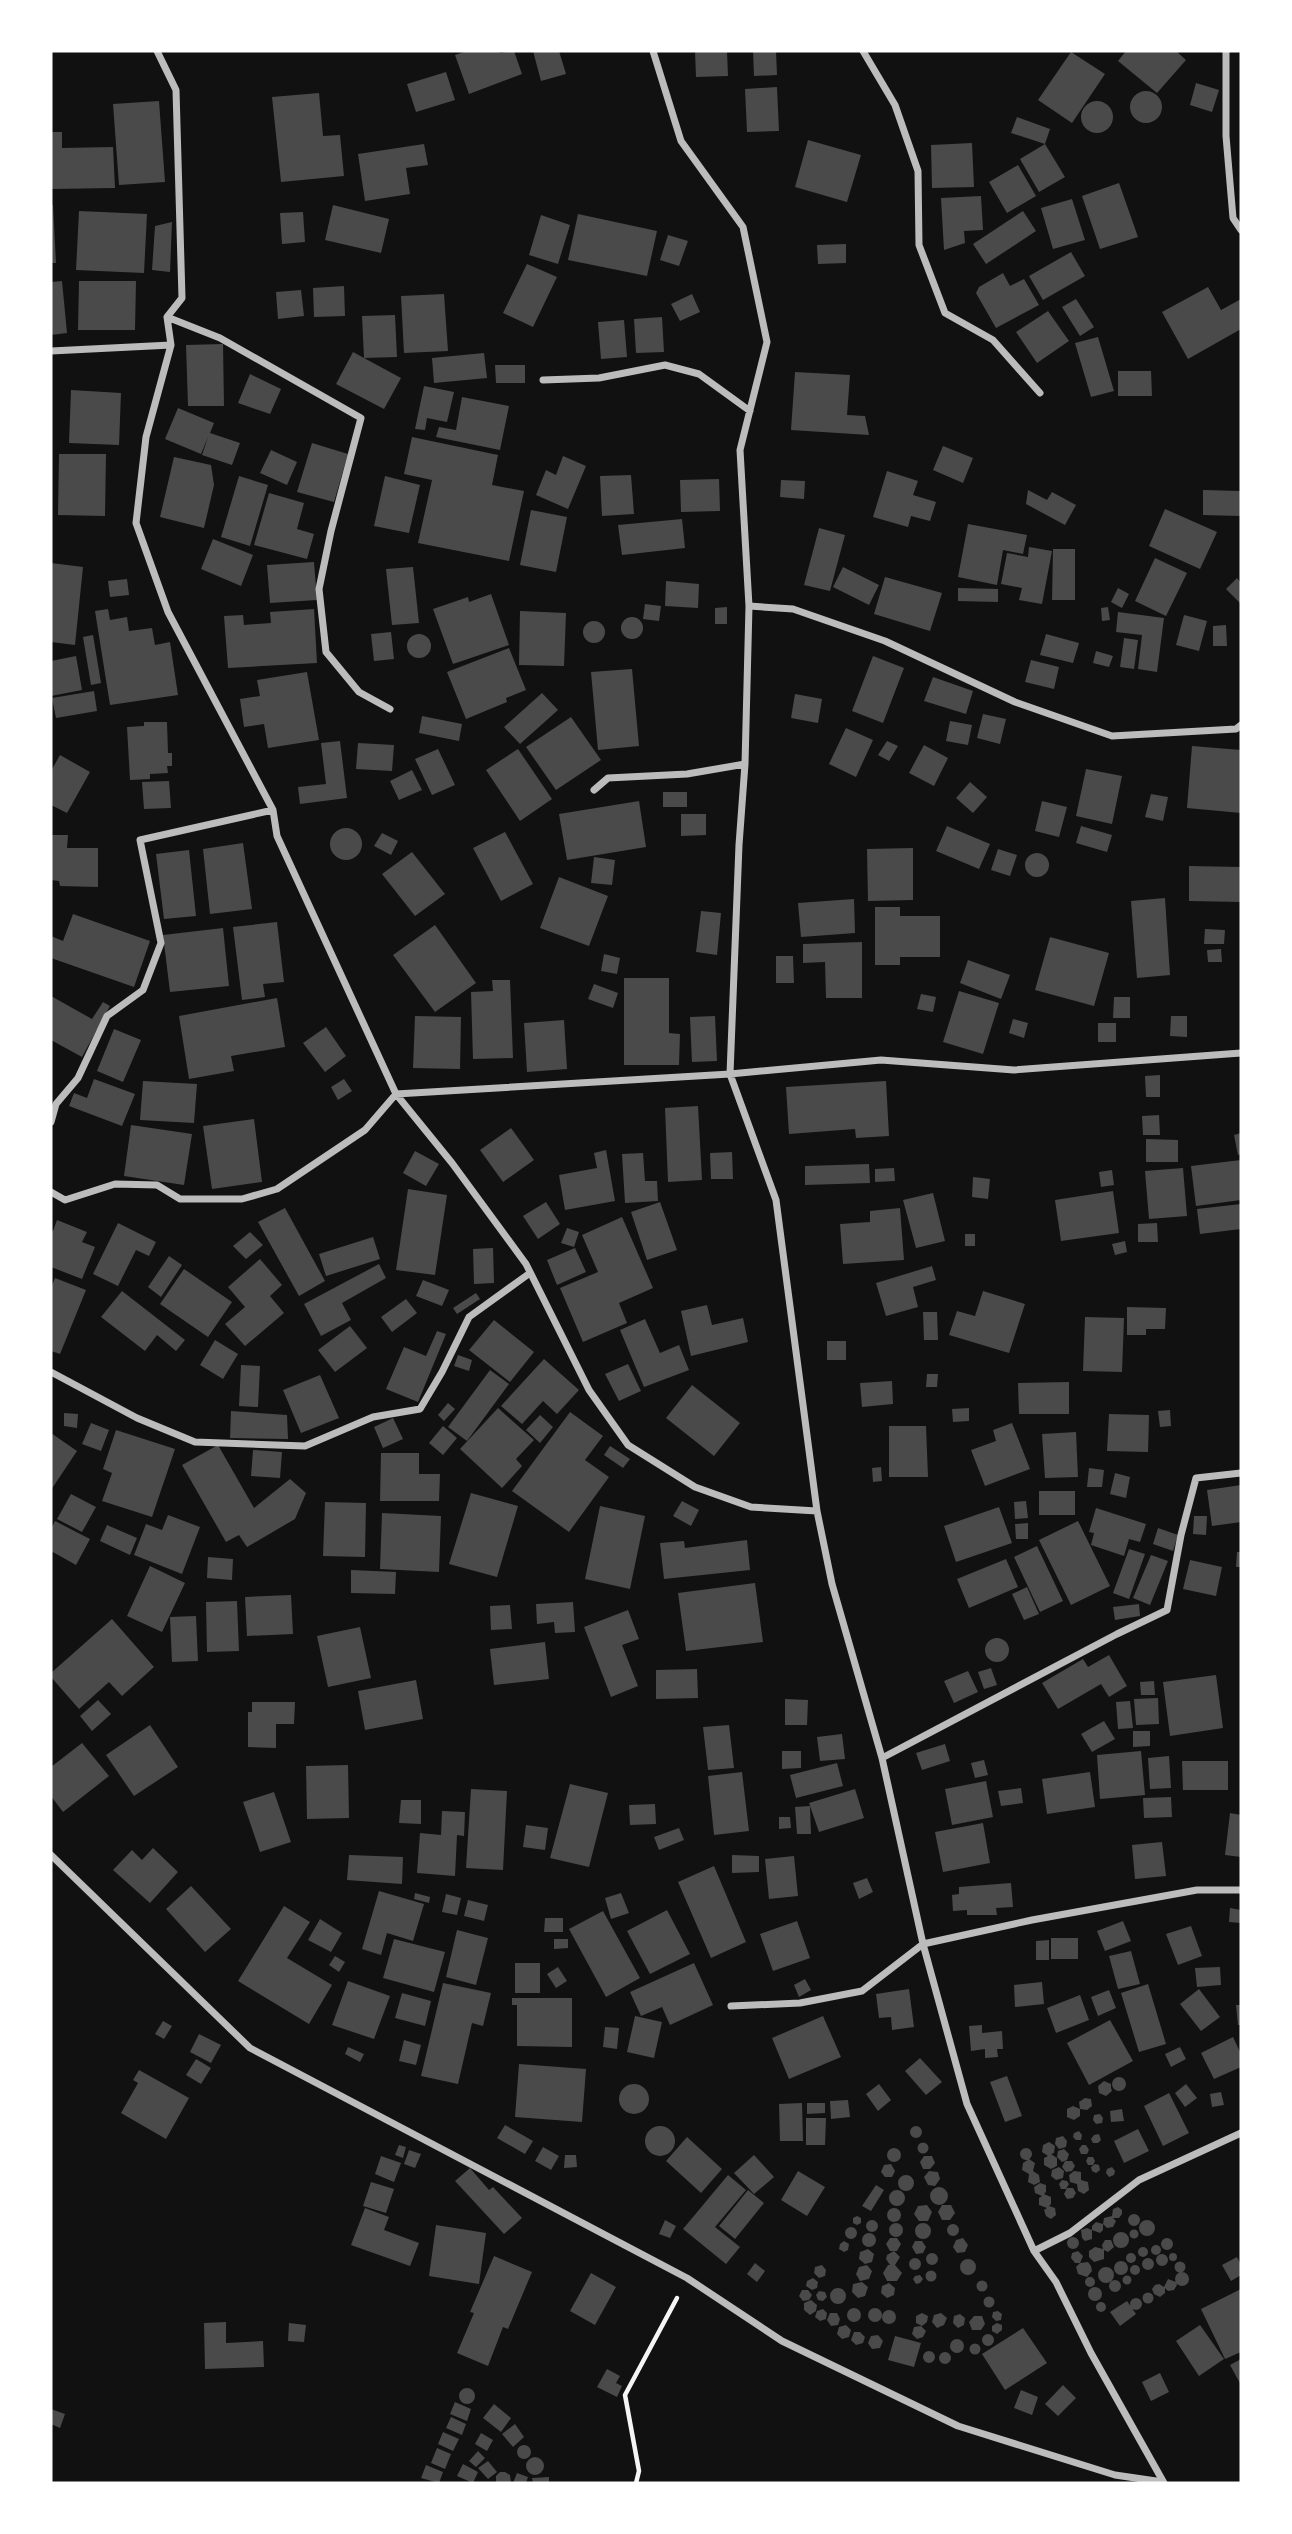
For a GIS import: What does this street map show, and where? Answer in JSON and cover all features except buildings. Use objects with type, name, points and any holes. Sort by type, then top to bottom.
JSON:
[{"type":"street","points":[[157,51],[176,90],[182,298],[167,317],[171,345],[146,437],[136,523],[168,612],[273,810],[277,836],[396,1094],[452,1163],[530,1273],[589,1390],[628,1445],[695,1487],[751,1507],[817,1511]]},
{"type":"street","points":[[653,51],[681,141],[743,227],[767,342],[740,450],[750,606],[730,1074],[776,1200],[817,1511],[832,1584],[882,1758],[923,1944],[967,2104],[1034,2251],[1056,2282],[1091,2353],[1163,2483]]},
{"type":"street","points":[[863,51],[895,104],[918,171],[919,246],[945,313],[993,340],[1040,393]]},
{"type":"street","points":[[1226,51],[1226,135],[1233,218],[1241,230]]},
{"type":"street","points":[[167,317],[220,338],[361,418],[331,531],[319,589],[326,652],[359,692],[390,709]]},
{"type":"street","points":[[51,351],[171,345]]},
{"type":"street","points":[[543,380],[599,378],[665,365],[699,374],[750,411]]},
{"type":"street","points":[[750,606],[793,609],[886,641],[1015,702],[1112,736],[1236,729],[1241,725]]},
{"type":"street","points":[[594,790],[608,778],[687,774],[745,764]]},
{"type":"street","points":[[51,1122],[55,1104],[78,1078],[107,1016],[143,990],[161,943],[140,840],[273,810]]},
{"type":"street","points":[[51,1192],[65,1200],[115,1184],[157,1185],[180,1199],[242,1199],[277,1189],[365,1130],[396,1094],[730,1074],[881,1060],[1014,1070],[1241,1053]]},
{"type":"street","points":[[51,1372],[137,1418],[195,1442],[305,1446],[373,1417],[420,1409],[442,1373],[468,1317],[530,1273]]},
{"type":"street","points":[[882,1758],[1167,1610],[1181,1535],[1196,1478],[1241,1473]]},
{"type":"street","points":[[51,1855],[250,2048],[687,2278],[782,2342],[958,2426],[1115,2475],[1163,2483]]},
{"type":"street","points":[[731,2006],[800,2003],[862,1991],[923,1944],[1032,1920],[1197,1890],[1241,1891]]},
{"type":"street","points":[[1034,2251],[1070,2233],[1139,2180],[1241,2133]]},
{"type":"path","points":[[636,2483],[639,2471],[625,2395],[687,2278]]}]
